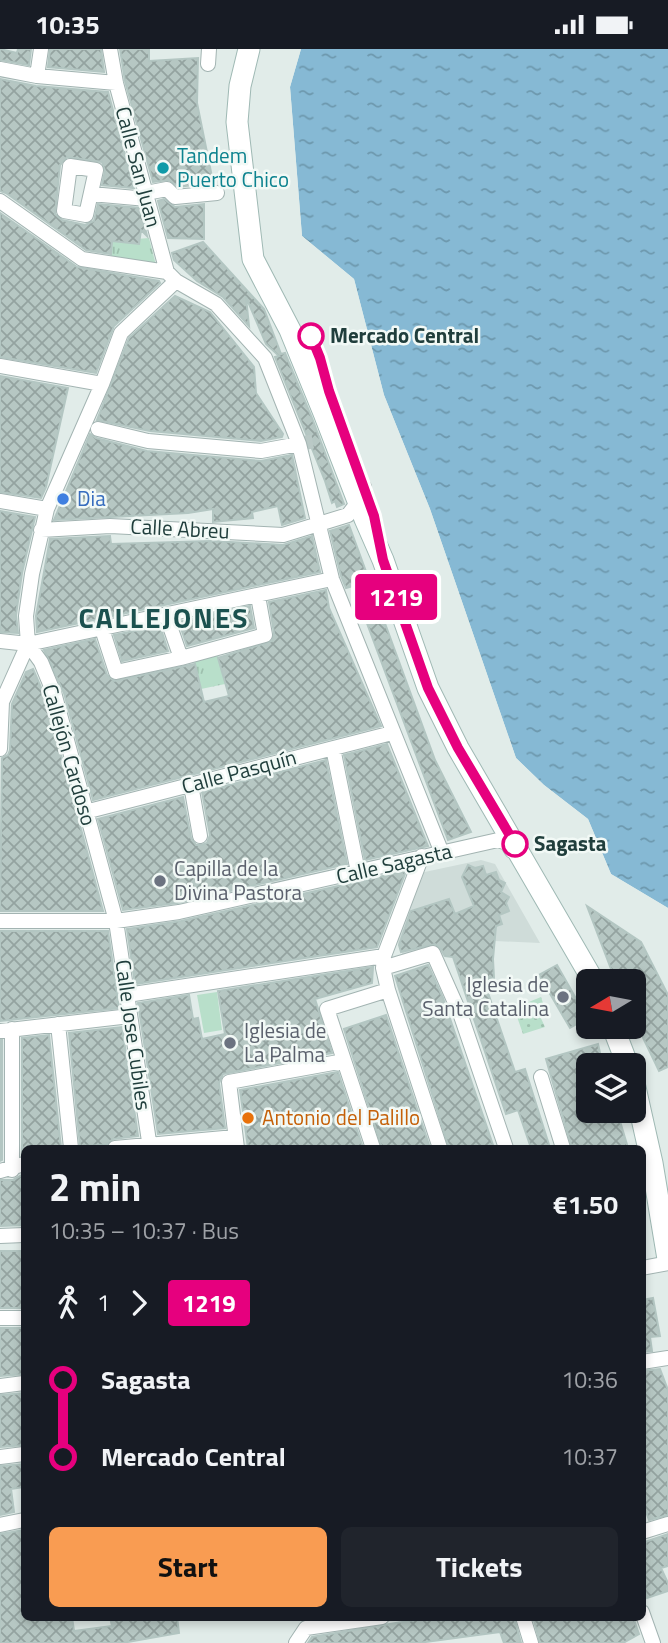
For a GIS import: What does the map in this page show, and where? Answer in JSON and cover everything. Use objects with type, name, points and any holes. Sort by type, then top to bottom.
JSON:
[{"type":"street","points":[[37,76],[41,49]]},
{"type":"street","name":"Calle San Juan","points":[[110,49],[116,83],[146,196],[171,276]]},
{"type":"street","points":[[249,49],[240,86],[237,122],[253,259],[290,330],[327,440],[359,501],[428,688],[458,748],[587,969]]},
{"type":"street","points":[[0,69],[37,76],[116,83]]},
{"type":"street","points":[[91,194],[146,196],[167,189],[175,197],[217,193]]},
{"type":"street","points":[[0,201],[82,259],[171,276],[216,304],[265,358],[299,444],[332,579],[442,853]]},
{"type":"street","name":"Callejón Cardoso","points":[[116,921],[55,696],[41,662],[29,644],[26,616],[47,509],[102,384],[121,333],[171,276]]},
{"type":"street","points":[[271,292],[290,311],[333,399],[359,501],[374,516],[383,560]]},
{"type":"street","points":[[0,366],[102,384]]},
{"type":"street","points":[[99,429],[148,441],[261,451],[299,444]]},
{"type":"street","points":[[0,501],[47,509]]},
{"type":"street","name":"Calle Abreu","points":[[41,530],[110,526],[283,535],[318,523],[359,501]]},
{"type":"street","points":[[0,641],[29,644],[332,579]]},
{"type":"street","points":[[102,629],[116,672],[265,635],[258,596]]},
{"type":"street","points":[[166,615],[181,658]]},
{"type":"street","points":[[0,749],[2,702],[29,644]]},
{"type":"street","points":[[428,688],[431,707],[449,753],[498,840],[578,969]]},
{"type":"street","name":"Calle Pasquín","points":[[85,812],[392,733]]},
{"type":"street","points":[[333,748],[358,872]]},
{"type":"street","points":[[191,785],[200,836]]},
{"type":"street","points":[[498,840],[507,843],[533,885],[544,894]]},
{"type":"street","name":"Calle Sagasta","points":[[0,921],[116,921],[179,912],[498,840]]},
{"type":"street","points":[[422,856],[383,962],[388,990],[438,1145]]},
{"type":"street","name":"Calle Jose Cubiles","points":[[116,921],[150,1145]]},
{"type":"street","points":[[127,995],[383,962],[433,953],[461,1016],[505,1145]]},
{"type":"street","points":[[372,1145],[327,1009],[388,990]]},
{"type":"street","points":[[12,1169],[6,1030],[130,1016]]},
{"type":"street","points":[[58,1024],[71,1145]]},
{"type":"street","points":[[193,1145],[236,1143],[229,1082],[344,1061]]},
{"type":"street","points":[[541,1077],[562,1145]]},
{"type":"street","points":[[640,1123],[644,1145]]},
{"type":"street","points":[[646,1267],[668,1261],[647,1165]]},
{"type":"street","points":[[0,1236],[21,1235]]},
{"type":"street","points":[[0,1318],[21,1318]]},
{"type":"street","points":[[646,1361],[668,1358]]},
{"type":"street","points":[[0,1386],[21,1384]]},
{"type":"street","points":[[0,1457],[21,1454]]},
{"type":"street","points":[[0,1525],[21,1521]]},
{"type":"street","points":[[646,1531],[668,1524]]},
{"type":"street","points":[[524,1621],[531,1643]]},
{"type":"street","points":[[645,1621],[653,1643]]},
{"type":"street","points":[[296,1643],[305,1622]]},
{"type":"shaded area","points":[[481,860],[495,864],[540,943],[495,941],[493,959],[436,956],[436,945],[403,956],[394,934],[420,873]]},
{"type":"green space","points":[[149,238],[156,265],[110,259],[112,241]]},
{"type":"green space","points":[[217,651],[225,684],[201,689],[193,657]]},
{"type":"green space","points":[[217,992],[222,1030],[204,1033],[197,995]]},
{"type":"green space","points":[[541,997],[546,1012],[539,1014],[545,1027],[523,1034],[514,1008]]},
{"type":"water","points":[[301,49],[668,49],[668,908],[611,874],[588,819],[544,785],[516,758],[430,509],[384,395],[354,279],[302,236],[290,87]]},
{"type":"pier","points":[[297,49],[301,49],[290,87],[302,236],[354,279],[384,395],[430,509],[516,758],[544,785],[588,819],[611,874],[668,908],[668,911],[608,877],[585,821],[542,788],[512,759],[426,510],[381,396],[351,281],[299,237],[287,87]]},
{"type":"building","points":[[0,49],[17,53],[18,49],[31,49],[29,65],[0,60]]},
{"type":"building","points":[[50,49],[101,49],[104,72],[48,67]]},
{"type":"building","points":[[120,49],[149,49],[149,61],[198,58],[197,103],[213,182],[179,187],[169,180],[153,182],[125,81]]},
{"type":"building","points":[[0,79],[36,86],[108,92],[134,188],[102,185],[105,171],[102,162],[67,157],[60,165],[55,214],[62,220],[85,225],[94,221],[98,204],[140,208],[147,236],[141,230],[139,244],[112,241],[111,254],[86,250],[0,191]]},
{"type":"building","points":[[164,199],[175,207],[204,204],[204,239],[168,238],[158,201]]},
{"type":"building","points":[[0,213],[77,267],[159,281],[160,283],[114,326],[96,373],[0,357]]},
{"type":"building","points":[[203,242],[264,309],[281,354],[285,353],[312,418],[344,504],[337,507],[335,501],[332,503],[275,357],[279,356],[266,344],[246,297],[249,326],[223,297],[197,281],[174,260],[172,253]]},
{"type":"building","points":[[175,296],[210,312],[254,367],[256,393],[283,434],[282,437],[261,441],[150,431],[97,420],[129,338]]},
{"type":"building","points":[[0,376],[68,388],[46,487],[41,498],[0,492]]},
{"type":"building","points":[[90,434],[96,438],[147,451],[261,461],[292,455],[305,518],[282,525],[278,506],[252,512],[253,518],[213,522],[213,509],[188,513],[54,520]]},
{"type":"building","points":[[0,511],[35,517],[22,573],[16,615],[18,633],[0,632]]},
{"type":"building","points":[[349,525],[435,760],[471,832],[448,840],[353,586],[346,588],[341,576],[330,531]]},
{"type":"building","points":[[110,536],[111,544],[212,541],[283,545],[312,536],[320,572],[37,632],[36,616],[50,539]]},
{"type":"building","points":[[326,590],[329,608],[381,726],[93,800],[64,693],[44,650],[95,639],[107,675],[114,681],[195,664],[204,702],[229,696],[218,658],[272,641],[274,633],[269,602]]},
{"type":"building","points":[[250,606],[254,628],[187,646],[179,622]]},
{"type":"building","points":[[160,626],[168,651],[122,661],[114,635]]},
{"type":"building","points":[[33,669],[46,699],[103,911],[0,911],[2,758],[8,755],[10,750],[12,704],[26,672]]},
{"type":"building","points":[[387,744],[428,846],[365,860],[344,755]]},
{"type":"building","points":[[326,760],[347,864],[177,903],[123,910],[98,819],[183,797],[191,838],[196,845],[202,845],[207,843],[210,835],[202,792]]},
{"type":"building","points":[[468,865],[475,868],[483,866],[486,875],[496,872],[499,880],[505,883],[501,892],[509,897],[506,903],[509,911],[499,915],[502,924],[496,926],[494,978],[484,981],[515,1072],[525,1069],[549,1145],[530,1145],[518,1110],[506,1114],[453,957],[445,956],[435,944],[401,952],[399,945],[411,911],[449,899],[455,914],[474,906],[462,877]]},
{"type":"building","points":[[406,871],[377,947],[135,984],[127,929],[181,921]]},
{"type":"building","points":[[587,906],[641,942],[668,995],[668,1067],[659,1071],[644,1039],[646,1039],[646,969],[611,969]]},
{"type":"building","points":[[0,931],[108,931],[119,1008],[0,1021]]},
{"type":"building","points":[[428,965],[443,998],[493,1145],[448,1145],[395,976]]},
{"type":"building","name":"Iglesia de Santa Catalina","points":[[557,965],[576,999],[576,1024],[570,1028],[539,975]]},
{"type":"building","points":[[373,967],[372,983],[315,999],[332,1053],[223,1074],[219,1083],[225,1128],[158,1134],[138,1003],[189,995],[193,1019],[198,1018],[202,1039],[225,1034],[218,991]]},
{"type":"building","points":[[386,1015],[429,1145],[381,1145],[344,1029]]},
{"type":"building","points":[[122,1027],[138,1136],[113,1139],[106,1145],[80,1145],[69,1033]]},
{"type":"building","points":[[49,1035],[61,1145],[22,1145],[22,1038]]},
{"type":"building","points":[[0,1040],[2,1160],[0,1161]]},
{"type":"building","points":[[598,1044],[600,1053],[576,1053],[576,1123],[621,1123],[627,1145],[571,1145],[546,1059]]},
{"type":"building","points":[[338,1072],[362,1145],[248,1145],[240,1090]]},
{"type":"building","points":[[21,1176],[21,1225],[0,1226],[0,1180],[13,1180]]},
{"type":"building","points":[[0,1251],[21,1251],[21,1308],[0,1308]]},
{"type":"building","points":[[653,1298],[660,1336],[650,1337],[652,1351],[646,1352],[646,1299]]},
{"type":"building","points":[[0,1328],[21,1328],[21,1374],[0,1376]]},
{"type":"building","points":[[660,1369],[668,1390],[668,1515],[649,1520],[646,1512],[646,1371]]},
{"type":"building","points":[[21,1393],[21,1445],[0,1447],[0,1395]]},
{"type":"building","points":[[21,1464],[21,1487],[11,1489],[14,1512],[0,1515],[0,1466]]},
{"type":"building","points":[[21,1530],[21,1621],[73,1621],[74,1631],[112,1626],[111,1621],[178,1621],[179,1633],[122,1643],[0,1643],[0,1534]]},
{"type":"building","points":[[668,1534],[668,1566],[661,1568],[668,1583],[668,1591],[647,1598],[646,1594],[646,1542]]},
{"type":"building","points":[[408,1621],[515,1621],[521,1643],[504,1643],[500,1632],[418,1643],[308,1643],[312,1637]]},
{"type":"building","points":[[534,1621],[634,1621],[639,1634],[623,1643],[540,1643]]},
{"type":"tunnel","points":[[299,444],[320,440]]},
{"type":"bus line","name":"1219","points":[[311,336],[374,516],[383,560],[428,688],[458,748],[515,844]]},
{"type":"place","name":"Tandem Puerto Chico","points":[[163,168]]},
{"type":"place","name":"Mercado Central","points":[[311,336]]},
{"type":"place","name":"Dia","points":[[63,499]]},
{"type":"place","name":"Sagasta","points":[[515,844]]},
{"type":"place","name":"Capilla de la Divina Pastora","points":[[160,881]]},
{"type":"place","name":"Iglesia de Santa Catalina","points":[[563,997]]},
{"type":"place","name":"Iglesia de La Palma","points":[[230,1043]]},
{"type":"place","name":"Antonio del Palillo","points":[[248,1118]]},
{"type":"district","name":"CALLEJONES","points":[[164,618]]}]
